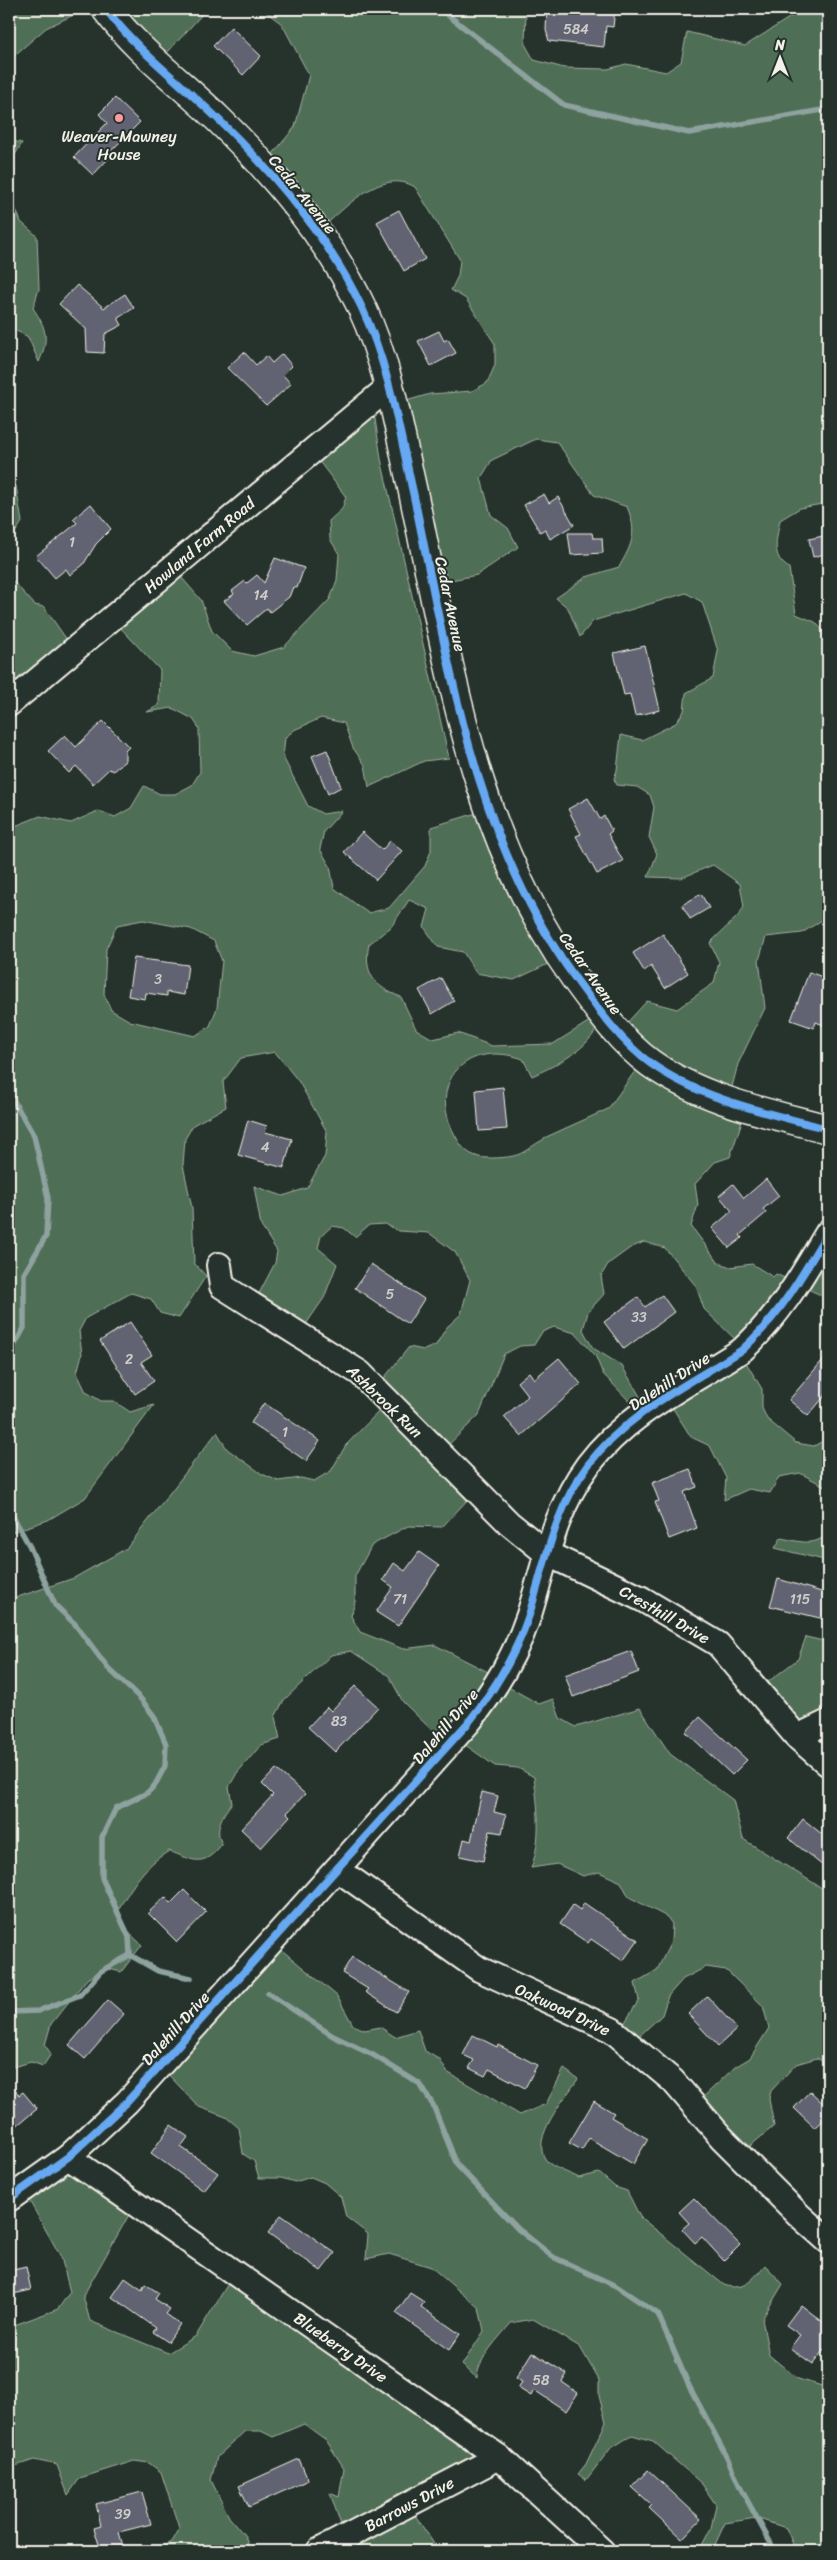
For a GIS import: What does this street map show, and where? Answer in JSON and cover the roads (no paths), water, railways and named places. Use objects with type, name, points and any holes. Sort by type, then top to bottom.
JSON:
[{"type":"street","name":"Cedar Avenue","points":[[106,9],[130,37],[236,137],[297,206],[327,244],[370,325],[390,386],[467,746],[501,841],[527,900],[560,957],[620,1035],[649,1062],[681,1082],[721,1099],[828,1129]]},
{"type":"street","name":"Howland Farm Road","points":[[9,704],[390,386]]},
{"type":"street","name":"Dalehill Drive","points":[[9,2199],[68,2157],[127,2102],[487,1699],[502,1674],[528,1617],[546,1554],[563,1508],[574,1486],[607,1443],[644,1410],[742,1350],[755,1338],[783,1307],[828,1232]]},
{"type":"street","name":"Ashbrook Run","points":[[219,1265],[222,1286],[360,1373],[509,1522],[546,1554]]},
{"type":"street","name":"Cresthill Drive","points":[[546,1554],[642,1599],[718,1644],[797,1737],[828,1764]]},
{"type":"street","points":[[797,1737],[828,1722]]},
{"type":"street","name":"Oakwood Drive","points":[[337,1869],[479,1969],[603,2025],[643,2053],[673,2081],[721,2137],[828,2241]]},
{"type":"street","name":"Blueberry Drive","points":[[68,2157],[499,2457],[602,2551]]},
{"type":"street","name":"Barrows Drive","points":[[319,2551],[499,2457]]},
{"type":"waterway","points":[[440,9],[564,105],[689,133],[828,109]]},
{"type":"waterway","points":[[9,1093],[34,1136],[48,1198],[46,1236],[24,1274],[24,1328],[9,1355]]},
{"type":"waterway","points":[[9,1509],[30,1547],[55,1605],[75,1624],[108,1668],[140,1698],[154,1716],[166,1744],[165,1766],[155,1785],[147,1793],[116,1808],[102,1837],[102,1878],[129,1937],[130,1955]]},
{"type":"waterway","points":[[9,2012],[38,2011],[80,1995],[101,1971],[130,1955],[158,1971],[191,1978]]},
{"type":"waterway","points":[[268,1993],[333,2036],[373,2055],[420,2084],[433,2105],[457,2165],[518,2229],[553,2257],[616,2286],[658,2314],[689,2386],[775,2551]]},
{"type":"place","name":"Weaver-Mawney House","points":[[119,118]]}]
